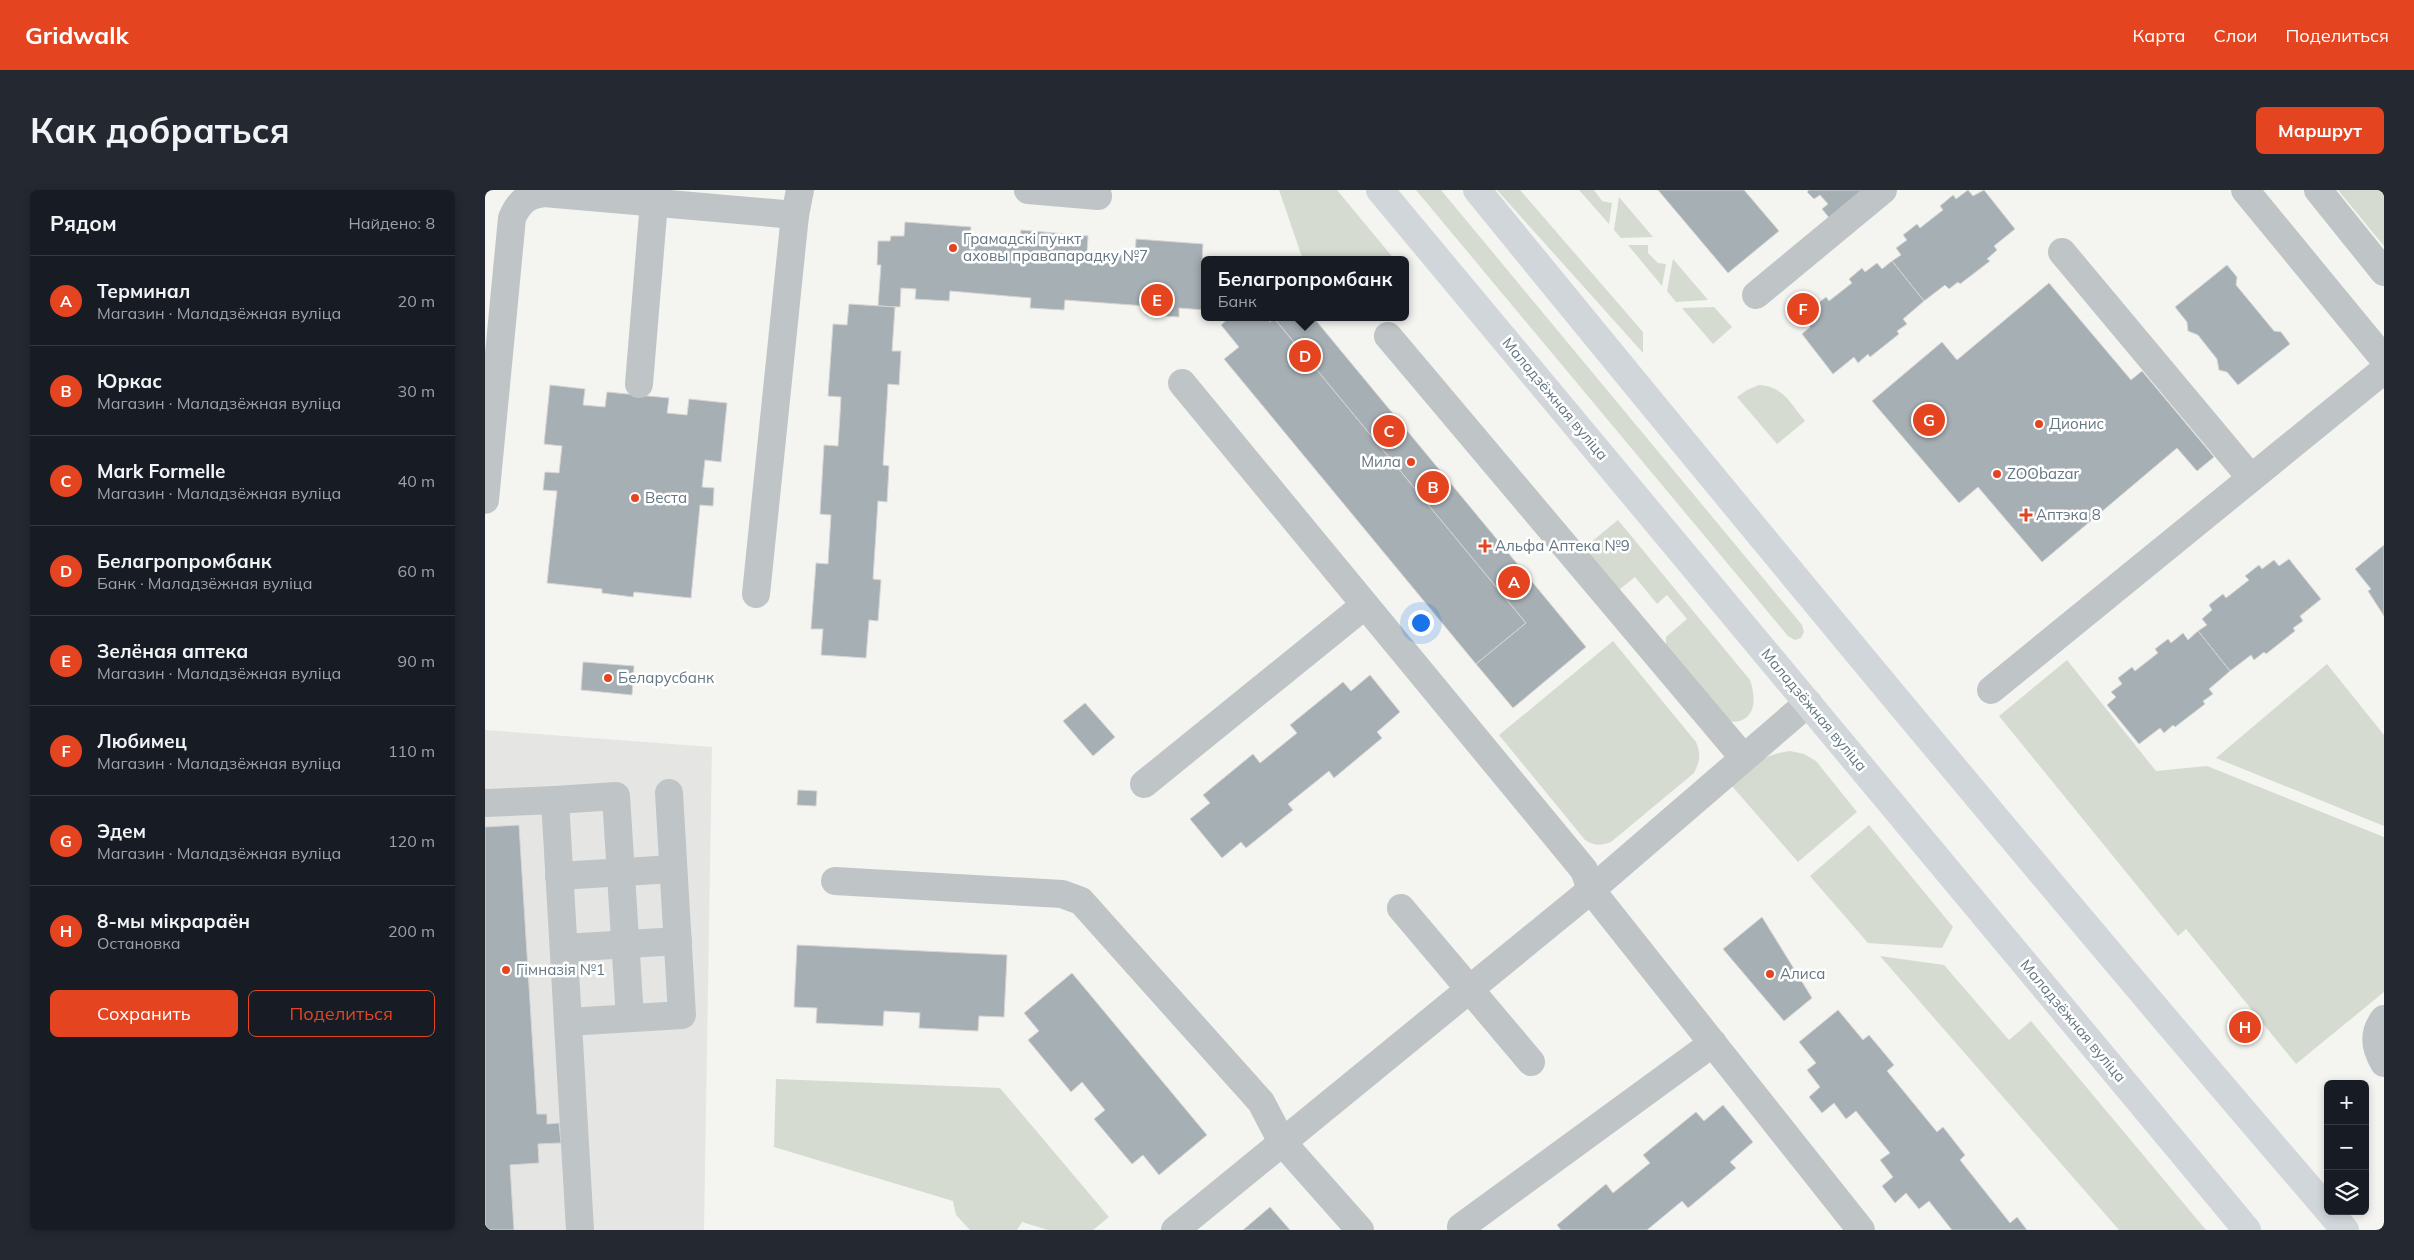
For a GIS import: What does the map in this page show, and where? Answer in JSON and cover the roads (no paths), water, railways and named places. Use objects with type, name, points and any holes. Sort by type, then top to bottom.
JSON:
[{"type":"main road","name":"Маладзёжная вуліца","points":[[1381,190],[1808,702],[2227,1217],[2247,1230]]},
{"type":"main road","points":[[1477,190],[1675,433],[1942,755],[2324,1204]]},
{"type":"main road","points":[[2333,1215],[2345,1230]]},
{"type":"lane","points":[[1028,190],[1098,196]]},
{"type":"lane","points":[[1756,295],[1883,190]]},
{"type":"lane","points":[[2245,190],[2384,359]]},
{"type":"lane","points":[[2318,190],[2384,272]]},
{"type":"lane","points":[[485,500],[512,218],[516,208],[523,199],[533,194],[544,193],[797,202],[756,594]]},
{"type":"lane","points":[[639,384],[655,196]]},
{"type":"lane","points":[[2062,252],[2251,478]]},
{"type":"lane","points":[[1388,336],[1743,757]]},
{"type":"lane","points":[[1991,690],[2384,370]]},
{"type":"lane","points":[[1181,383],[1584,870],[1591,890],[1861,1230]]},
{"type":"lane","points":[[1144,784],[1365,605]]},
{"type":"lane","points":[[1175,1230],[1591,890],[1808,702]]},
{"type":"lane","points":[[568,1022],[682,1015],[669,793]]},
{"type":"lane","points":[[485,803],[616,796],[630,1018]]},
{"type":"lane","points":[[555,800],[580,1230]]},
{"type":"lane","points":[[559,876],[673,869]]},
{"type":"lane","points":[[835,881],[1062,894],[1081,901],[1261,1102],[1282,1142],[1360,1230]]},
{"type":"lane","points":[[1401,908],[1531,1062]]},
{"type":"lane","points":[[563,948],[678,941]]},
{"type":"lane","points":[[2384,1019],[2379,1025],[2376,1038],[2377,1049],[2384,1063]]},
{"type":"lane","points":[[1461,1227],[1713,1043]]},
{"type":"place","name":"Грамадскі пункт аховы правапарадку №7","points":[[953,248]]},
{"type":"place","name":"Зелёная аптека","points":[[1157,300]]},
{"type":"place","name":"Любимец","points":[[1803,309]]},
{"type":"place","name":"Белагропромбанк","points":[[1305,356]]},
{"type":"place","name":"Эдем","points":[[1929,420]]},
{"type":"place","name":"Дионис","points":[[2039,424]]},
{"type":"place","name":"Mark Formelle","points":[[1389,431]]},
{"type":"place","name":"Мила","points":[[1411,462]]},
{"type":"place","name":"ZOObazar","points":[[1997,474]]},
{"type":"place","name":"Юркас","points":[[1433,487]]},
{"type":"place","name":"Веста","points":[[635,498]]},
{"type":"place","name":"Аптэка 8","points":[[2026,515]]},
{"type":"place","name":"Альфа Аптека №9","points":[[1485,546]]},
{"type":"place","name":"Терминал","points":[[1514,582]]},
{"type":"place","name":"Беларусбанк","points":[[608,678]]},
{"type":"place","name":"Гімназія №1","points":[[506,970]]},
{"type":"place","name":"Алиса","points":[[1770,974]]},
{"type":"place","name":"8-мы мікрараён","points":[[2245,1027]]}]
